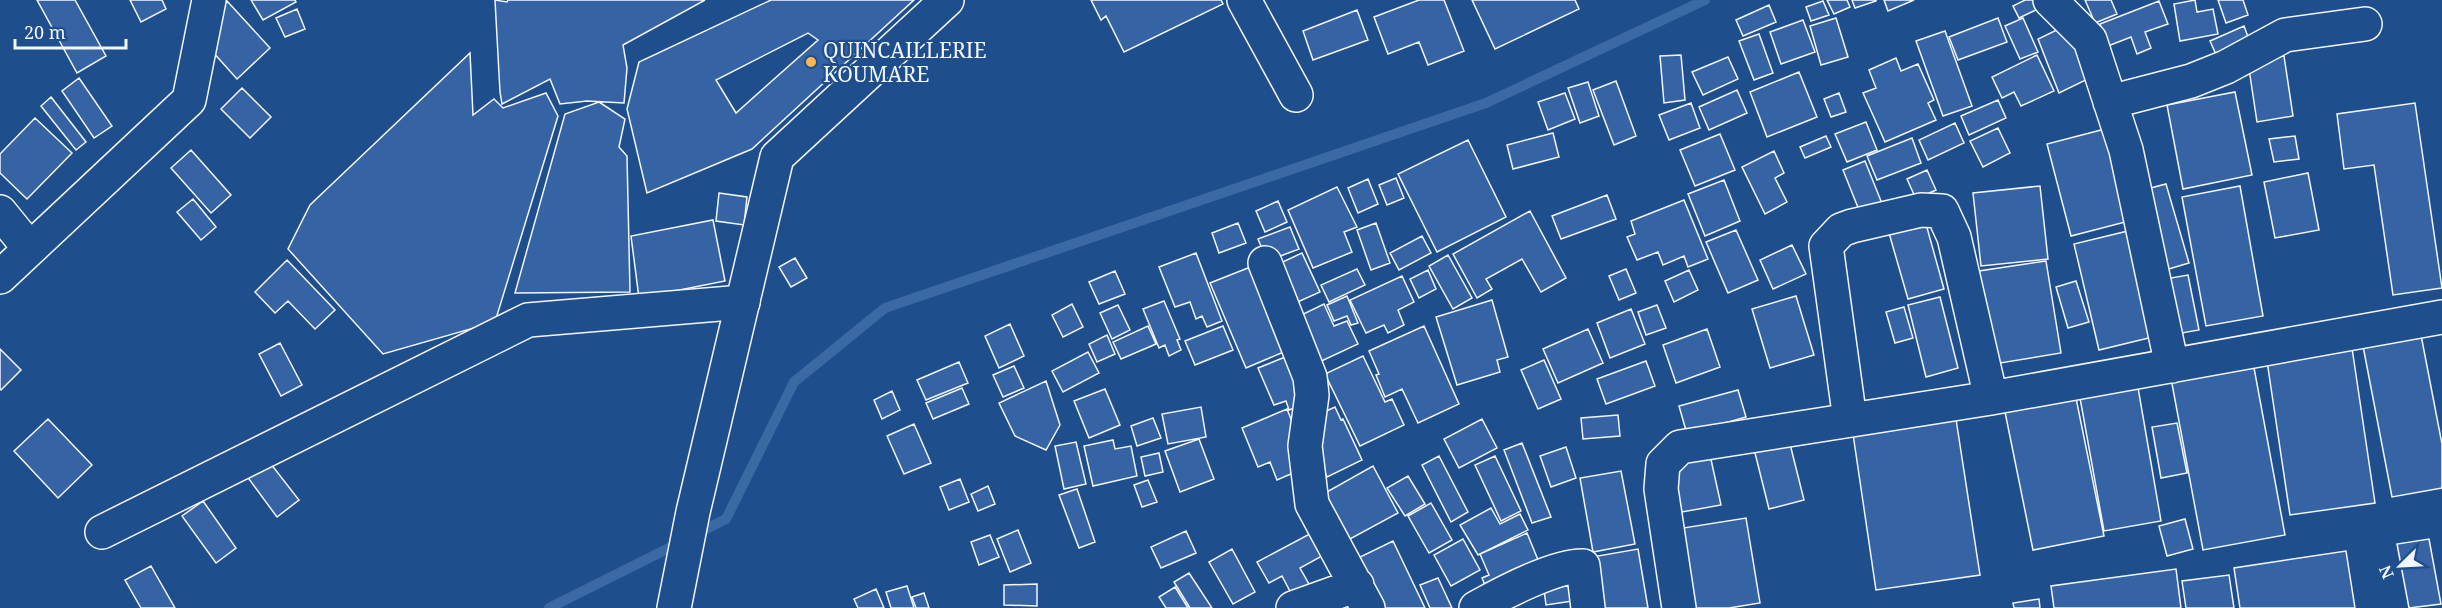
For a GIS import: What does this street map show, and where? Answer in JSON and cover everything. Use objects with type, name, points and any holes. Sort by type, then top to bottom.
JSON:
[{"type":"street","points":[[0,277],[189,100],[209,0]]},
{"type":"street","points":[[676,597],[693,512],[777,157],[947,0]]},
{"type":"street","points":[[1244,0],[1296,95]]},
{"type":"street","points":[[2050,0],[2090,40],[2126,150],[2172,366]]},
{"type":"street","points":[[2110,102],[2191,81],[2226,67],[2285,35],[2365,24]]},
{"type":"street","points":[[1850,420],[1826,246],[1840,230],[1921,210],[1942,211],[1954,237],[1991,398]]},
{"type":"street","points":[[0,212],[30,249]]},
{"type":"street","points":[[1265,263],[1310,377],[1312,395],[1305,446],[1312,504],[1363,596],[1293,608]]},
{"type":"street","points":[[102,532],[528,320],[743,302]]},
{"type":"street","points":[[1679,608],[1661,489],[1663,464],[1680,447],[1991,398],[2442,317]]},
{"type":"street","points":[[1476,608],[1570,566],[1583,566],[1588,608]]},
{"type":"building","points":[[37,0],[75,0],[106,56],[77,73]]},
{"type":"building","points":[[130,0],[162,0],[166,9],[141,22]]},
{"type":"building","points":[[251,0],[295,0],[296,2],[263,20]]},
{"type":"building","points":[[495,0],[507,2],[508,0],[705,0],[623,45],[627,68],[624,103],[587,101],[560,104],[550,79],[502,104]]},
{"type":"building","points":[[771,0],[914,0],[752,149],[647,193],[627,109],[639,62]],"holes":[[[808,33],[818,40],[736,113],[716,80]]]},
{"type":"building","points":[[1091,0],[1221,0],[1223,4],[1124,52],[1106,16],[1101,20]]},
{"type":"building","points":[[1419,0],[1444,0],[1464,51],[1428,65],[1419,42],[1388,54],[1374,17]]},
{"type":"building","points":[[1472,0],[1575,0],[1579,9],[1495,49]]},
{"type":"building","points":[[1827,0],[1847,0],[1850,7],[1834,14]]},
{"type":"building","points":[[1852,0],[1876,0],[1876,1],[1855,8]]},
{"type":"building","points":[[1884,0],[1914,0],[1888,11]]},
{"type":"building","points":[[2025,0],[2034,0],[2038,9],[2019,18],[2013,6]]},
{"type":"building","points":[[2085,0],[2111,0],[2117,14],[2095,23]]},
{"type":"building","points":[[2195,0],[2197,12],[2213,9],[2218,34],[2180,41],[2174,4]]},
{"type":"building","points":[[2218,0],[2243,0],[2248,15],[2226,23]]},
{"type":"building","points":[[227,1],[270,48],[237,79],[194,31]]},
{"type":"building","points":[[1823,1],[1829,15],[1811,21],[1806,7]]},
{"type":"building","points":[[2159,1],[2168,24],[2145,32],[2151,48],[2137,54],[2131,37],[2108,46],[2100,24]]},
{"type":"building","points":[[1769,5],[1776,22],[1743,36],[1736,20]]},
{"type":"building","points":[[297,9],[305,29],[285,37],[276,18]]},
{"type":"building","points":[[1357,10],[1368,40],[1313,60],[1303,31]]},
{"type":"building","points":[[1836,18],[1848,57],[1821,65],[1810,26]]},
{"type":"building","points":[[1998,18],[2007,42],[1958,60],[1949,37]]},
{"type":"building","points":[[2023,18],[2038,52],[2020,59],[2005,26]]},
{"type":"building","points":[[1803,20],[1815,52],[1781,64],[1770,32]]},
{"type":"building","points":[[2067,25],[2092,77],[2059,93],[2038,39]]},
{"type":"building","points":[[2244,26],[2251,45],[2218,59],[2210,41]]},
{"type":"building","points":[[1945,31],[1972,106],[1943,116],[1916,41]]},
{"type":"building","points":[[1759,34],[1773,73],[1754,80],[1739,41]]},
{"type":"building","points":[[470,53],[473,115],[494,99],[503,108],[546,93],[558,116],[495,322],[383,354],[288,249],[310,205]]},
{"type":"building","points":[[1681,55],[1685,100],[1664,103],[1660,56]]},
{"type":"building","points":[[2037,55],[2054,91],[2021,106],[2014,92],[2002,98],[1992,77]]},
{"type":"building","points":[[2284,56],[2293,116],[2257,122],[2248,62]]},
{"type":"building","points":[[1728,57],[1738,79],[1703,95],[1692,72]]},
{"type":"building","points":[[1896,58],[1901,71],[1918,64],[1934,100],[1928,103],[1936,120],[1885,142],[1863,93],[1876,88],[1869,70]]},
{"type":"building","points":[[1799,72],[1817,117],[1767,137],[1750,92]]},
{"type":"building","points":[[79,78],[112,126],[94,138],[62,91]]},
{"type":"building","points":[[1616,81],[1636,136],[1614,145],[1593,90]]},
{"type":"building","points":[[1588,82],[1599,116],[1580,123],[1568,88]]},
{"type":"building","points":[[242,88],[271,117],[250,138],[221,109]]},
{"type":"building","points":[[1737,90],[1747,113],[1709,130],[1699,107]]},
{"type":"building","points":[[2235,92],[2252,175],[2183,189],[2167,105]]},
{"type":"building","points":[[1565,93],[1575,119],[1548,130],[1538,102]]},
{"type":"building","points":[[1839,93],[1846,112],[1831,117],[1824,99]]},
{"type":"building","points":[[51,97],[86,142],[76,150],[41,106]]},
{"type":"building","points":[[1998,100],[2006,118],[1969,135],[1961,116]]},
{"type":"building","points":[[599,102],[625,119],[619,147],[627,156],[630,292],[515,293],[565,114]]},
{"type":"building","points":[[1691,103],[1700,128],[1669,140],[1659,115]]},
{"type":"building","points":[[2415,103],[2442,288],[2393,295],[2374,165],[2344,169],[2337,114]]},
{"type":"building","points":[[35,118],[72,153],[27,199],[0,173],[0,154]]},
{"type":"building","points":[[1866,122],[1877,150],[1847,162],[1835,134]]},
{"type":"building","points":[[1955,123],[1964,143],[1928,160],[1919,140]]},
{"type":"building","points":[[1998,128],[2010,153],[1983,167],[1970,141]]},
{"type":"building","points":[[2105,129],[2129,221],[2071,236],[2047,144]]},
{"type":"building","points":[[1553,133],[1559,157],[1513,169],[1507,145]]},
{"type":"building","points":[[1720,134],[1735,170],[1695,186],[1680,150]]},
{"type":"building","points":[[1826,136],[1831,147],[1805,158],[1800,147]]},
{"type":"building","points":[[2295,136],[2299,159],[2274,162],[2269,139]]},
{"type":"building","points":[[1912,138],[1921,163],[1877,180],[1867,156]]},
{"type":"building","points":[[1468,140],[1506,217],[1437,252],[1398,174]]},
{"type":"building","points":[[191,150],[231,195],[211,213],[171,168]]},
{"type":"building","points":[[1774,151],[1784,173],[1775,178],[1787,202],[1765,214],[1742,167]]},
{"type":"building","points":[[1865,161],[1883,206],[1861,215],[1843,170]]},
{"type":"building","points":[[1927,170],[1936,190],[1916,199],[1907,179]]},
{"type":"building","points":[[2308,173],[2319,230],[2275,238],[2264,182]]},
{"type":"building","points":[[1396,178],[1404,198],[1387,205],[1379,185]]},
{"type":"building","points":[[1368,179],[1378,204],[1358,213],[1348,188]]},
{"type":"building","points":[[1724,180],[1740,221],[1705,236],[1688,194]]},
{"type":"building","points":[[2166,184],[2189,263],[2162,271],[2139,191]]},
{"type":"building","points":[[2040,186],[2048,259],[1981,266],[1973,193]]},
{"type":"building","points":[[2240,186],[2263,316],[2206,326],[2182,197]]},
{"type":"building","points":[[1337,187],[1357,227],[1344,232],[1352,252],[1313,268],[1288,210]]},
{"type":"building","points":[[719,193],[747,197],[744,225],[716,221]]},
{"type":"building","points":[[1607,195],[1616,219],[1561,239],[1552,216]]},
{"type":"building","points":[[193,199],[216,227],[201,240],[177,212]]},
{"type":"building","points":[[1684,200],[1708,259],[1688,267],[1684,256],[1663,265],[1658,252],[1637,260],[1627,237],[1635,234],[1631,221]]},
{"type":"building","points":[[1278,201],[1287,222],[1265,232],[1256,211]]},
{"type":"building","points":[[1530,211],[1566,278],[1541,292],[1522,259],[1486,279],[1492,289],[1477,298],[1453,254]]},
{"type":"building","points":[[713,220],[725,281],[639,298],[631,236]]},
{"type":"building","points":[[1238,223],[1246,243],[1219,253],[1212,233]]},
{"type":"building","points":[[1376,223],[1390,263],[1371,270],[1357,230]]},
{"type":"building","points":[[1926,224],[1944,289],[1908,299],[1889,233]]},
{"type":"building","points":[[1290,227],[1299,249],[1267,261],[1258,239]]},
{"type":"building","points":[[1736,230],[1758,280],[1728,293],[1706,242]]},
{"type":"building","points":[[2132,230],[2157,336],[2099,350],[2074,244]]},
{"type":"building","points":[[1422,236],[1431,253],[1399,270],[1390,253]]},
{"type":"building","points":[[1792,245],[1806,274],[1773,289],[1760,260]]},
{"type":"building","points":[[1196,253],[1222,321],[1207,327],[1202,316],[1196,319],[1190,302],[1175,307],[1159,267]]},
{"type":"building","points":[[1302,253],[1320,292],[1291,305],[1274,266]]},
{"type":"building","points":[[1448,255],[1472,298],[1453,309],[1429,266]]},
{"type":"building","points":[[795,258],[807,278],[791,287],[779,267]]},
{"type":"building","points":[[287,260],[335,310],[315,329],[288,301],[275,313],[255,292]]},
{"type":"building","points":[[2046,261],[2061,353],[1994,364],[1979,271]]},
{"type":"building","points":[[1258,264],[1293,348],[1246,368],[1210,283]]},
{"type":"building","points":[[1357,269],[1365,285],[1329,302],[1321,285]]},
{"type":"building","points":[[1626,269],[1636,293],[1619,300],[1609,276]]},
{"type":"building","points":[[1428,270],[1436,289],[1419,298],[1410,279]]},
{"type":"building","points":[[1689,270],[1698,290],[1674,302],[1665,281]]},
{"type":"building","points":[[1115,271],[1125,294],[1099,304],[1089,282]]},
{"type":"building","points":[[2188,275],[2199,330],[2176,334],[2165,279]]},
{"type":"building","points":[[1402,276],[1414,302],[1398,310],[1404,325],[1388,333],[1384,325],[1366,333],[1350,300]]},
{"type":"building","points":[[2076,281],[2089,322],[2068,328],[2056,287]]},
{"type":"building","points":[[1347,296],[1358,323],[1351,325],[1347,316],[1334,321],[1327,305]]},
{"type":"building","points":[[1796,296],[1814,355],[1770,368],[1752,309]]},
{"type":"building","points":[[1940,297],[1958,368],[1926,377],[1908,305]]},
{"type":"building","points":[[1492,300],[1508,357],[1497,360],[1500,372],[1457,385],[1436,317]]},
{"type":"building","points":[[1164,301],[1180,339],[1177,340],[1181,350],[1169,356],[1165,345],[1159,348],[1143,309]]},
{"type":"building","points":[[1072,304],[1083,327],[1063,337],[1052,315]]},
{"type":"building","points":[[1324,304],[1334,326],[1347,321],[1358,344],[1315,364],[1291,320]]},
{"type":"building","points":[[1118,305],[1130,330],[1112,339],[1100,313]]},
{"type":"building","points":[[1657,305],[1666,328],[1646,335],[1638,312]]},
{"type":"building","points":[[1904,307],[1913,338],[1895,343],[1886,312]]},
{"type":"building","points":[[1631,309],[1645,344],[1610,358],[1597,323]]},
{"type":"building","points":[[1010,324],[1024,356],[999,368],[985,336]]},
{"type":"building","points":[[1148,326],[1156,344],[1121,359],[1113,342]]},
{"type":"building","points":[[1223,326],[1233,350],[1195,365],[1185,341]]},
{"type":"building","points":[[1424,326],[1459,404],[1418,423],[1402,389],[1385,397],[1376,375],[1379,374],[1369,351]]},
{"type":"building","points":[[1588,329],[1603,363],[1558,383],[1543,349]]},
{"type":"building","points":[[1707,329],[1720,367],[1676,383],[1663,345]]},
{"type":"building","points":[[1107,335],[1115,354],[1097,362],[1089,344]]},
{"type":"building","points":[[2421,335],[2442,444],[2442,488],[2392,497],[2363,346]]},
{"type":"building","points":[[280,343],[302,385],[281,396],[259,354]]},
{"type":"building","points":[[2352,348],[2375,503],[2290,515],[2267,361]]},
{"type":"building","points":[[0,349],[21,370],[1,390],[0,389]]},
{"type":"building","points":[[1088,352],[1099,373],[1063,392],[1052,371]]},
{"type":"building","points":[[1295,353],[1309,403],[1289,410],[1286,401],[1274,405],[1258,368]]},
{"type":"building","points":[[1363,356],[1385,402],[1392,399],[1404,425],[1360,446],[1325,374]]},
{"type":"building","points":[[2252,357],[2285,535],[2203,550],[2170,373]]},
{"type":"building","points":[[1544,360],[1561,399],[1538,409],[1521,370]]},
{"type":"building","points":[[1646,361],[1655,386],[1606,404],[1597,379]]},
{"type":"building","points":[[959,362],[968,383],[926,400],[917,380]]},
{"type":"building","points":[[1014,366],[1024,388],[1003,397],[993,375]]},
{"type":"building","points":[[2136,376],[2161,521],[2104,531],[2078,387]]},
{"type":"building","points":[[1046,381],[1060,425],[1046,450],[1015,436],[999,403]]},
{"type":"building","points":[[962,388],[969,404],[933,419],[926,403]]},
{"type":"building","points":[[1105,389],[1120,425],[1089,438],[1074,401]]},
{"type":"building","points":[[1738,390],[1746,417],[1687,434],[1679,406]]},
{"type":"building","points":[[892,391],[900,410],[882,419],[874,400]]},
{"type":"building","points":[[2076,398],[2104,536],[2033,550],[2005,412]]},
{"type":"building","points":[[1201,407],[1206,437],[1168,444],[1162,414]]},
{"type":"building","points":[[1335,407],[1362,460],[1327,477],[1308,437],[1313,417]]},
{"type":"building","points":[[1287,409],[1303,449],[1300,470],[1277,480],[1270,462],[1258,467],[1242,428]]},
{"type":"building","points":[[1618,415],[1620,436],[1583,439],[1581,418]]},
{"type":"building","points":[[1153,418],[1161,438],[1137,446],[1131,426]]},
{"type":"building","points":[[48,419],[92,465],[58,498],[14,451]]},
{"type":"building","points":[[1482,419],[1497,448],[1459,468],[1444,439]]},
{"type":"building","points":[[1956,419],[1980,575],[1876,590],[1853,434]]},
{"type":"building","points":[[2177,423],[2187,473],[2161,478],[2152,427]]},
{"type":"building","points":[[914,424],[931,463],[904,474],[887,436]]},
{"type":"building","points":[[1199,439],[1214,479],[1180,492],[1165,451]]},
{"type":"building","points":[[1113,440],[1115,449],[1131,446],[1137,476],[1093,486],[1084,446]]},
{"type":"building","points":[[1789,440],[1804,500],[1769,509],[1754,449]]},
{"type":"building","points":[[1076,442],[1086,484],[1064,489],[1055,446]]},
{"type":"building","points":[[1522,443],[1551,517],[1532,523],[1504,450]]},
{"type":"building","points":[[1566,447],[1576,478],[1551,487],[1540,456]]},
{"type":"building","points":[[1159,453],[1163,472],[1145,476],[1141,457]]},
{"type":"building","points":[[1710,455],[1721,505],[1682,512],[1671,462]]},
{"type":"building","points":[[1439,456],[1468,512],[1451,522],[1422,465]]},
{"type":"building","points":[[1495,456],[1521,511],[1501,521],[1475,465]]},
{"type":"building","points":[[267,459],[299,500],[277,517],[246,475]]},
{"type":"building","points":[[1373,466],[1398,513],[1350,539],[1325,493]]},
{"type":"building","points":[[1621,471],[1635,544],[1593,552],[1580,478]]},
{"type":"building","points":[[1408,476],[1425,504],[1405,516],[1387,488]]},
{"type":"building","points":[[960,479],[969,502],[949,510],[940,487]]},
{"type":"building","points":[[1148,480],[1157,502],[1142,507],[1134,485]]},
{"type":"building","points":[[988,486],[995,504],[978,511],[971,494]]},
{"type":"building","points":[[1077,489],[1095,542],[1079,548],[1059,495]]},
{"type":"building","points":[[203,501],[236,548],[216,563],[182,516]]},
{"type":"building","points":[[1431,503],[1452,540],[1429,553],[1408,516]]},
{"type":"building","points":[[1491,508],[1500,524],[1520,514],[1528,530],[1478,555],[1460,525]]},
{"type":"building","points":[[1746,518],[1760,603],[1729,608],[1695,608],[1683,528]]},
{"type":"building","points":[[2185,519],[2193,549],[2167,556],[2159,526]]},
{"type":"building","points":[[1319,529],[1331,551],[1300,568],[1310,586],[1292,595],[1282,576],[1269,583],[1257,562]]},
{"type":"building","points":[[1018,530],[1031,563],[1010,572],[997,539]]},
{"type":"building","points":[[1186,531],[1196,553],[1161,568],[1151,547]]},
{"type":"building","points":[[1527,533],[1543,572],[1489,595],[1482,578],[1489,575],[1480,554]]},
{"type":"building","points":[[990,535],[999,557],[979,565],[971,542]]},
{"type":"building","points":[[1463,539],[1480,570],[1451,586],[1434,555]]},
{"type":"building","points":[[2429,539],[2441,604],[2409,608],[2397,544]]},
{"type":"building","points":[[1393,541],[1425,608],[1382,608],[1358,558]]},
{"type":"building","points":[[1232,549],[1255,592],[1233,604],[1209,562]]},
{"type":"building","points":[[1638,549],[1648,608],[1600,608],[1592,557]]},
{"type":"building","points":[[2346,551],[2355,608],[2240,608],[2234,568]]},
{"type":"building","points":[[151,566],[175,608],[141,608],[125,580]]},
{"type":"building","points":[[2176,569],[2181,608],[2054,608],[2051,586]]},
{"type":"building","points":[[1189,573],[1212,608],[1190,608],[1174,582]]},
{"type":"building","points":[[2229,575],[2234,608],[2186,608],[2182,581]]},
{"type":"building","points":[[1575,576],[1579,600],[1546,605],[1543,582]]},
{"type":"building","points":[[1438,578],[1452,608],[1430,608],[1420,585]]},
{"type":"building","points":[[1037,584],[1037,606],[1004,605],[1004,585]]},
{"type":"building","points":[[907,586],[914,608],[891,608],[886,592]]},
{"type":"building","points":[[1175,587],[1188,608],[1166,608],[1159,597]]},
{"type":"building","points":[[876,589],[884,608],[858,608],[854,599]]},
{"type":"building","points":[[924,593],[929,608],[916,608],[912,597]]},
{"type":"building","points":[[2039,599],[2040,608],[2014,608],[2013,603]]},
{"type":"waterway","points":[[694,535],[726,519],[794,382],[885,308],[1486,103],[1705,0]]},
{"type":"waterway","points":[[549,608],[681,542]]},
{"type":"place","name":"QUINCAILLERIE KOUMARE","points":[[811,62]]}]
